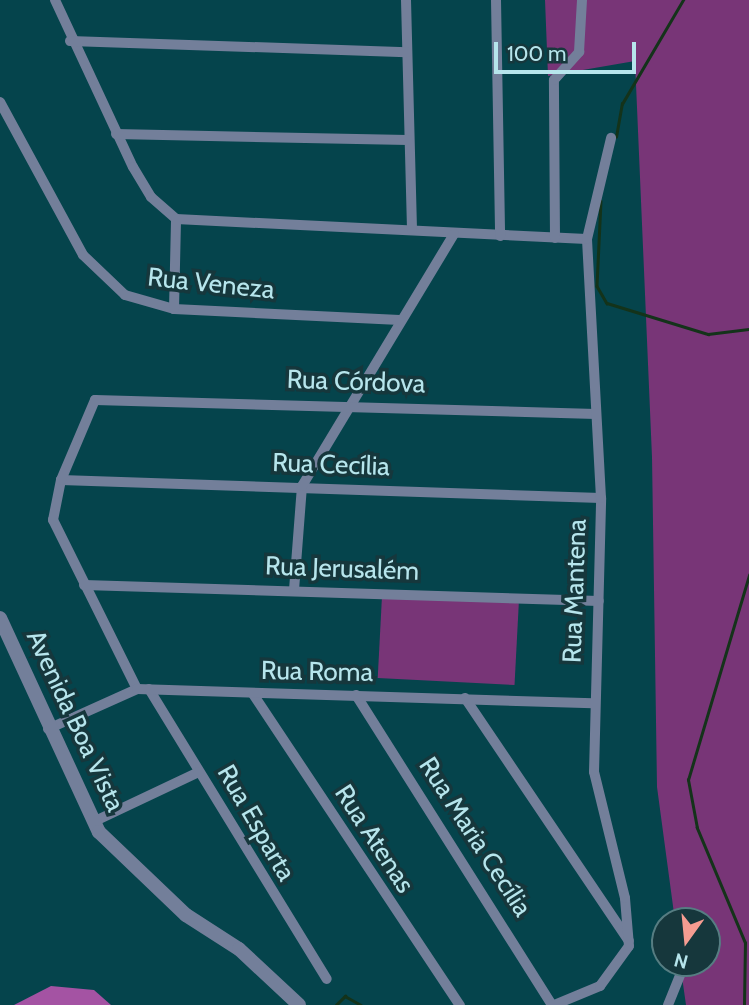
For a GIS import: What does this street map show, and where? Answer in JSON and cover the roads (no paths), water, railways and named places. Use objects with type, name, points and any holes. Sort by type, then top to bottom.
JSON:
[{"type":"street","points":[[55,0],[70,41],[116,134],[151,197],[176,219],[587,239]]},
{"type":"street","points":[[406,0],[412,230]]},
{"type":"street","points":[[496,0],[500,236]]},
{"type":"street","points":[[555,238],[554,80],[579,52],[582,0]]},
{"type":"street","points":[[70,41],[407,52]]},
{"type":"street","name":"Rua Veneza","points":[[0,102],[99,276],[141,302],[174,309],[400,320]]},
{"type":"street","points":[[116,134],[408,141]]},
{"type":"street","name":"Rua Mantena","points":[[611,138],[587,239],[601,498],[593,704],[596,787],[629,941]]},
{"type":"street","points":[[174,309],[176,219]]},
{"type":"street","points":[[294,590],[302,486],[453,234]]},
{"type":"street","name":"Rua Córdova","points":[[114,397],[596,414]]},
{"type":"street","name":"Rua Esparta","points":[[114,397],[87,408],[61,480],[53,520],[84,586],[143,689],[199,772],[327,979]]},
{"type":"street","name":"Rua Cecília","points":[[61,480],[601,498]]},
{"type":"street","name":"Rua Jerusalém","points":[[84,586],[294,590],[599,601]]},
{"type":"street","name":"Avenida Boa Vista","points":[[0,618],[48,729],[93,822],[186,915],[239,949],[299,1005]]},
{"type":"street","name":"Rua Roma","points":[[48,729],[143,689],[593,704]]},
{"type":"street","name":"Rua Atenas","points":[[253,694],[460,1005]]},
{"type":"street","name":"Rua Maria Cecília","points":[[356,695],[553,1005]]},
{"type":"street","points":[[465,698],[629,941],[624,962],[607,980],[553,1005]]},
{"type":"street","points":[[93,822],[199,772]]},
{"type":"street","points":[[668,1005],[679,977]]},
{"type":"waterway","points":[[616,137],[622,104],[683,0]]},
{"type":"waterway","points":[[601,201],[597,286],[607,303],[708,334],[749,329]]},
{"type":"waterway","points":[[744,1005],[745,943],[697,828],[688,780],[749,575]]},
{"type":"waterway","points":[[336,1005],[345,996],[361,1005]]}]
